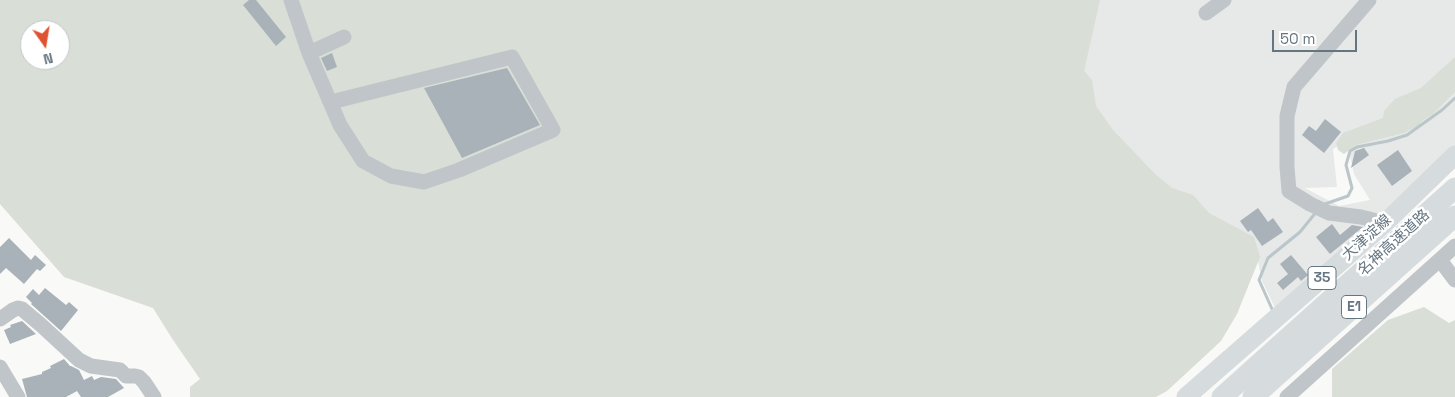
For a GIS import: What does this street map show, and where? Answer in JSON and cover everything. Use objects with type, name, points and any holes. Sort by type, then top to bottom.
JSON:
[{"type":"highway","name":"名神高速道路","points":[[1222,397],[1455,188]]},
{"type":"highway","name":"名神高速道路","points":[[1253,397],[1455,216]]},
{"type":"main road","name":"大津淀線","points":[[1186,397],[1385,223],[1455,155]]},
{"type":"street","points":[[291,0],[309,53],[330,102],[340,125],[363,161],[391,176],[424,182],[459,170],[553,130],[512,57],[330,102]]},
{"type":"street","points":[[1206,13],[1224,0]]},
{"type":"street","points":[[1369,0],[1294,87],[1287,116],[1287,168],[1289,191],[1310,204],[1329,213],[1361,217],[1385,223]]},
{"type":"street","points":[[309,53],[344,37]]},
{"type":"street","points":[[1287,397],[1455,246]]},
{"type":"street","points":[[1440,260],[1455,280]]},
{"type":"street","points":[[0,319],[13,310],[22,309],[80,360],[91,366],[120,370],[126,376],[140,377],[154,397]]},
{"type":"street","points":[[0,367],[18,397]]},
{"type":"shaded area","points":[[0,0],[1100,0],[1084,71],[1092,80],[1096,106],[1113,130],[1156,175],[1172,188],[1193,195],[1209,213],[1254,237],[1260,257],[1237,314],[1221,341],[1167,391],[1156,397],[190,397],[190,387],[200,379],[153,308],[64,277],[0,204]]},
{"type":"shaded area","points":[[1077,0],[1455,0],[1455,64],[1389,116],[1333,149],[1337,187],[1305,188],[1339,206],[1370,200],[1354,174],[1348,146],[1455,87],[1455,148],[1275,308],[1262,281],[1255,247],[1077,146]]},
{"type":"shaded area","points":[[1455,57],[1455,92],[1418,126],[1404,133],[1356,145],[1344,154],[1338,150],[1336,143],[1343,133],[1383,118],[1384,111],[1395,99],[1421,88]]},
{"type":"shaded area","points":[[1424,307],[1449,323],[1455,320],[1455,397],[1332,397],[1332,369],[1388,320]]},
{"type":"building","points":[[249,0],[256,0],[286,37],[276,46],[243,5]]},
{"type":"building","points":[[332,53],[337,67],[327,71],[321,58]]},
{"type":"building","points":[[507,68],[540,125],[462,158],[424,88]]},
{"type":"building","points":[[1325,119],[1341,132],[1324,153],[1302,135],[1309,126],[1316,131]]},
{"type":"building","points":[[1364,148],[1369,155],[1351,168],[1355,151]]},
{"type":"building","points":[[1398,150],[1412,171],[1392,186],[1377,165]]},
{"type":"building","points":[[1258,208],[1268,222],[1273,218],[1283,232],[1262,246],[1251,230],[1248,232],[1240,221]]},
{"type":"building","points":[[1332,224],[1340,235],[1352,225],[1363,227],[1330,254],[1316,237]]},
{"type":"building","points":[[9,238],[31,260],[35,255],[46,265],[40,271],[37,269],[24,284],[6,268],[0,274],[0,247]]},
{"type":"building","points":[[1291,255],[1308,275],[1301,281],[1298,277],[1283,290],[1277,283],[1288,274],[1280,264]]},
{"type":"building","points":[[45,288],[66,305],[69,302],[78,310],[61,331],[31,304],[26,297],[33,289],[39,295]]},
{"type":"building","points":[[22,321],[36,334],[10,344],[4,330],[11,327],[10,325]]},
{"type":"building","points":[[64,359],[70,366],[79,370],[84,380],[92,376],[94,380],[101,377],[116,379],[124,388],[108,397],[81,397],[77,391],[66,397],[27,397],[22,379],[42,374],[42,372],[51,368],[50,366]]},
{"type":"waterway","points":[[1322,205],[1348,196],[1352,188],[1346,165],[1350,151],[1357,147],[1407,135],[1442,110],[1455,98]]},
{"type":"waterway","points":[[1272,309],[1259,280],[1268,258],[1300,232],[1317,211]]}]
